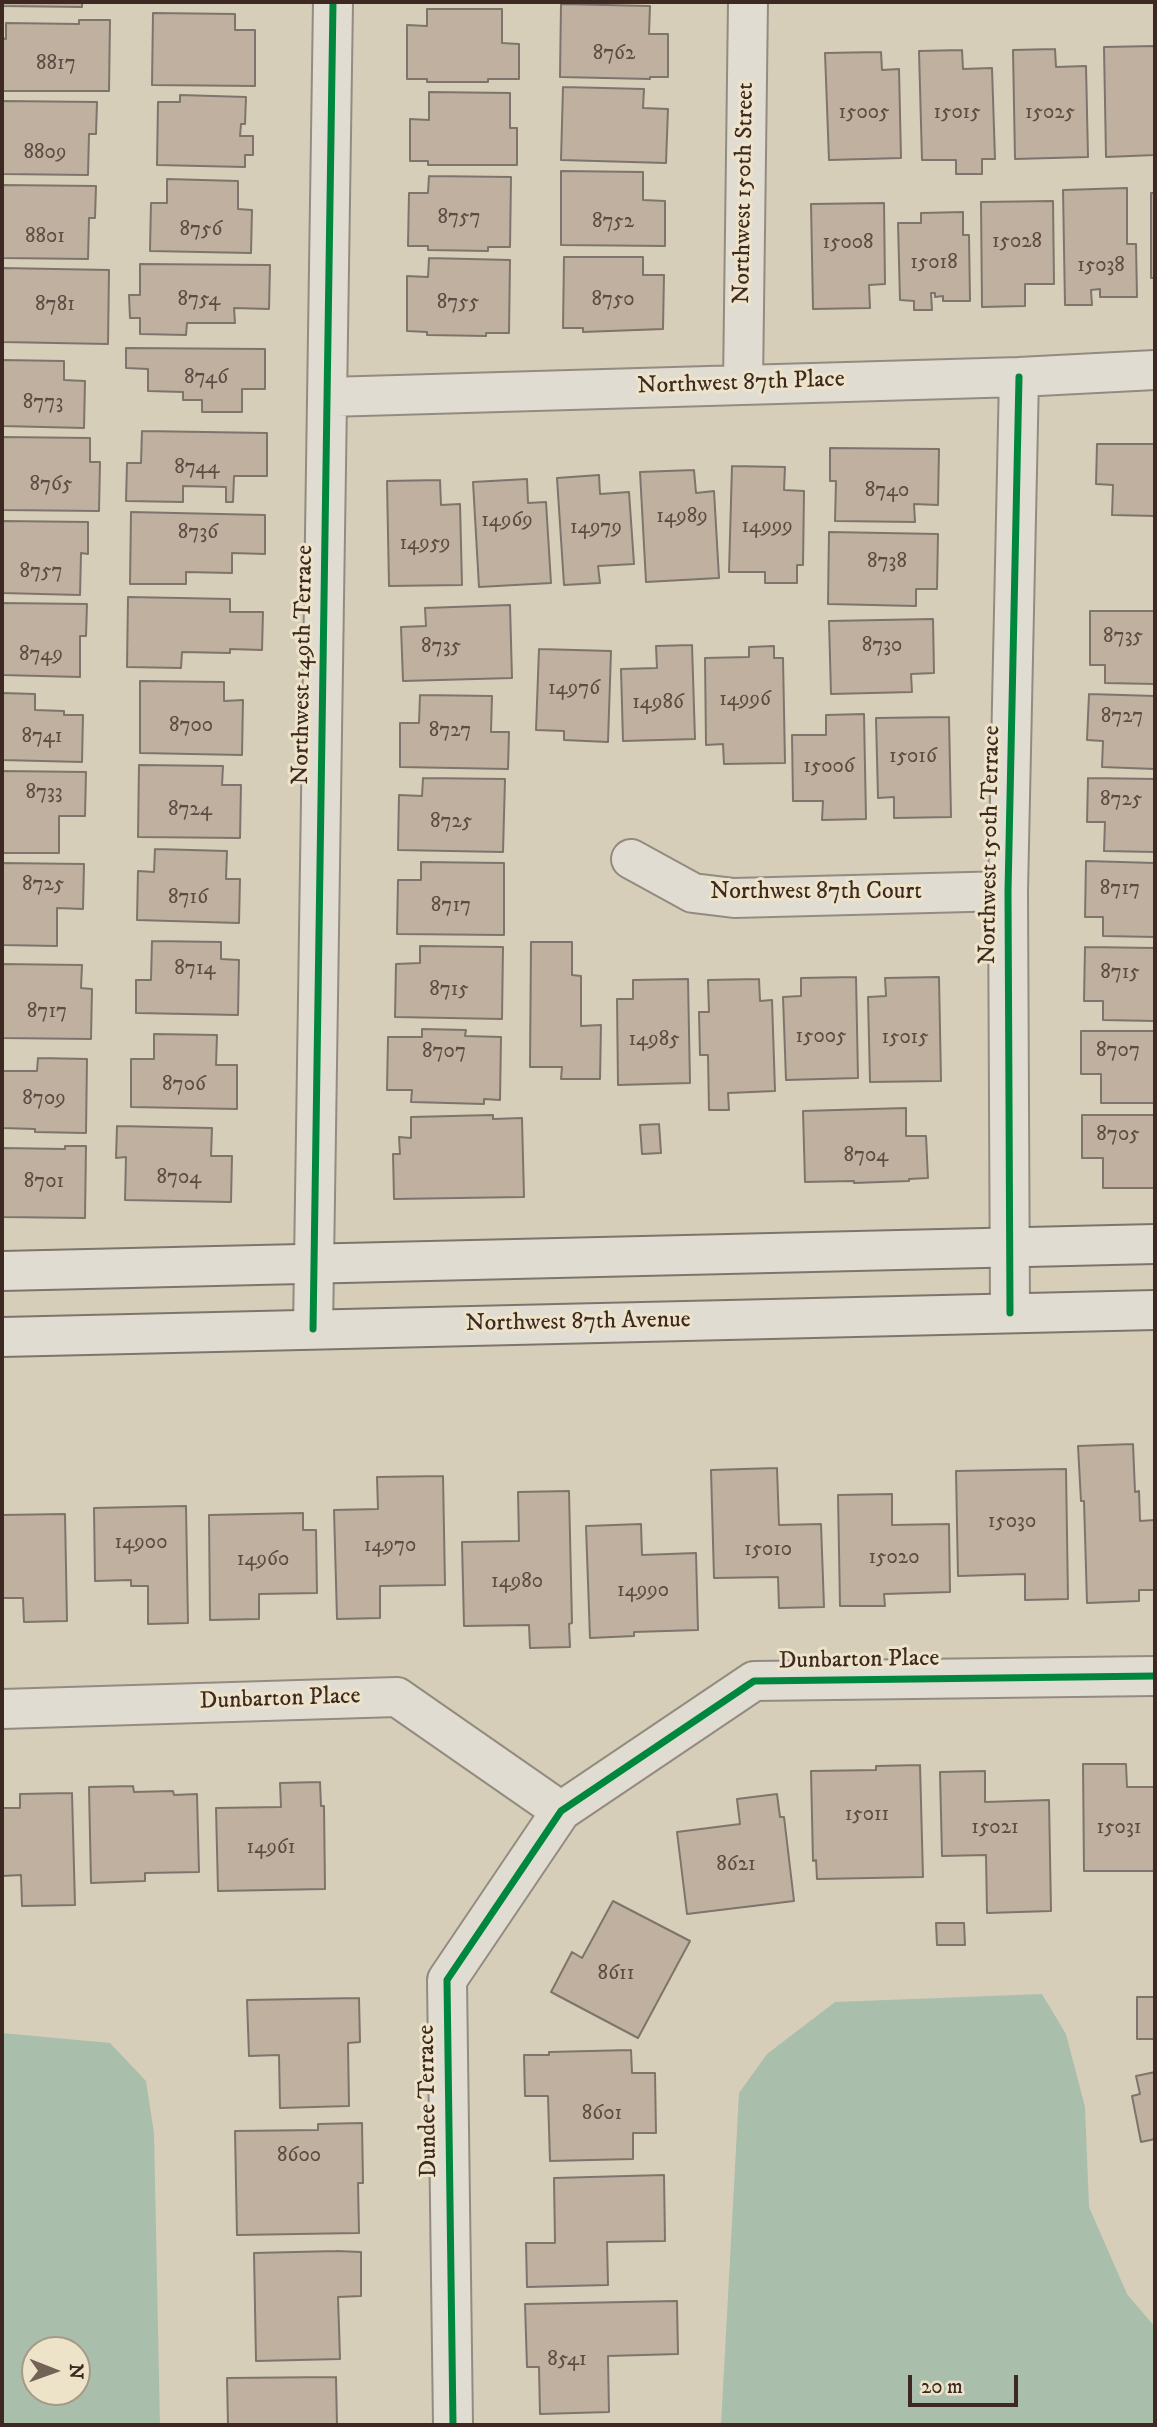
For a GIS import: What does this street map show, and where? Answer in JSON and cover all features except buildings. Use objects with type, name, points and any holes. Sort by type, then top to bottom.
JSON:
[{"type":"street","name":"Northwest 149th Terrace","points":[[313,1329],[333,2]]},
{"type":"street","name":"Northwest 150th Street","points":[[743,383],[747,2]]},
{"type":"street","name":"Northwest 87th Place","points":[[328,397],[1019,377],[1155,370]]},
{"type":"street","name":"Northwest 150th Terrace","points":[[1010,1313],[1009,891],[1019,377]]},
{"type":"street","name":"Northwest 87th Court","points":[[631,859],[694,894],[734,898],[1009,891]]},
{"type":"street","points":[[2,1270],[1155,1244]]},
{"type":"street","name":"Northwest 87th Avenue","points":[[2,1337],[1155,1310]]},
{"type":"street","name":"Dunbarton Place","points":[[2,1709],[397,1697],[561,1811],[754,1681],[1155,1676]]},
{"type":"street","name":"Dundee Terrace","points":[[453,2425],[447,1980],[561,1811]]},
{"type":"shaded area","points":[[1042,1994],[1066,2034],[1085,2107],[1089,2207],[1127,2294],[1155,2327],[1155,2425],[721,2425],[739,2093],[767,2054],[835,2002]]},
{"type":"shaded area","points":[[2,2033],[110,2043],[146,2081],[154,2133],[160,2425],[2,2425]]},
{"type":"cycle path","points":[[313,1329],[333,2]]},
{"type":"cycle path","points":[[1010,1313],[1008,891],[1019,377]]},
{"type":"cycle path","points":[[453,2425],[447,1980],[561,1811],[754,1681],[1155,1676]]}]
